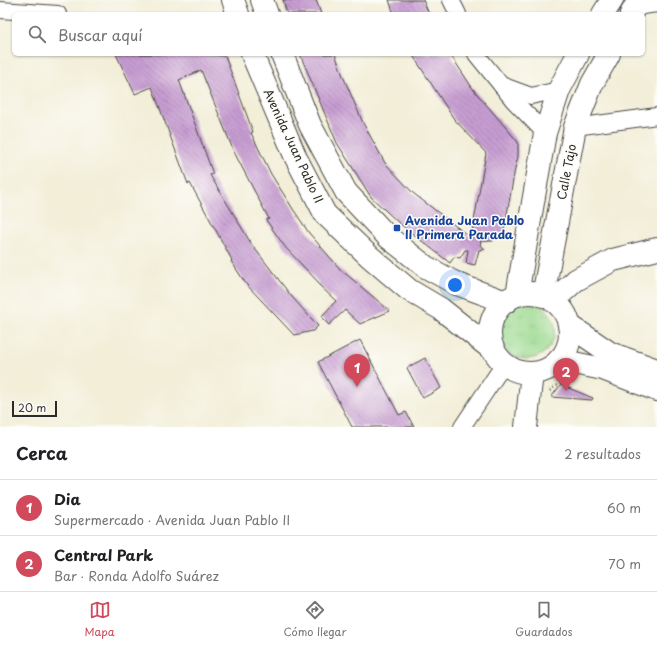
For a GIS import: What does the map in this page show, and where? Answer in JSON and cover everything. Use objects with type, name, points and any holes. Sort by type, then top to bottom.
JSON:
[{"type":"main road","points":[[233,0],[237,12]]},
{"type":"main road","points":[[262,0],[266,12]]},
{"type":"main road","points":[[604,12],[612,0]]},
{"type":"main road","name":"Avenida Juan Pablo II","points":[[253,56],[296,158],[325,214],[369,256],[409,290],[440,309],[499,357]]},
{"type":"main road","name":"Avenida Juan Pablo II","points":[[283,56],[310,125],[346,192],[388,236],[426,267],[457,284],[511,299]]},
{"type":"main road","points":[[511,299],[545,133],[559,90],[577,56]]},
{"type":"main road","name":"Calle Tajo","points":[[548,298],[575,127],[592,84],[608,56]]},
{"type":"main road","points":[[548,298],[576,280],[613,260],[657,248]]},
{"type":"main road","points":[[530,293],[548,298],[563,311],[569,325],[569,337],[566,350],[559,360],[546,369],[532,373],[512,369],[499,357],[490,341],[492,319],[498,309],[511,299],[530,293]]},
{"type":"main road","points":[[569,325],[610,353],[657,370]]},
{"type":"main road","points":[[559,360],[603,369],[657,390]]},
{"type":"main road","points":[[526,427],[532,373]]},
{"type":"street","points":[[451,0],[457,12]]},
{"type":"street","points":[[635,7],[657,4]]},
{"type":"street","points":[[0,10],[29,12]]},
{"type":"street","points":[[478,56],[545,133]]},
{"type":"street","points":[[501,84],[531,96],[559,90]]},
{"type":"street","points":[[575,127],[657,116]]},
{"type":"street","points":[[462,427],[499,357]]},
{"type":"green space","points":[[520,301],[532,301],[547,309],[555,324],[555,336],[547,351],[532,359],[520,359],[505,351],[497,336],[497,324],[505,309]]},
{"type":"building","points":[[283,0],[316,0],[320,12],[286,12]]},
{"type":"building","points":[[389,0],[423,0],[428,12],[393,12]]},
{"type":"building","points":[[117,56],[225,56],[253,132],[251,133],[271,174],[293,209],[309,233],[340,269],[390,311],[360,324],[345,310],[329,325],[321,317],[336,301],[318,284],[319,283],[285,247],[266,220],[269,219],[234,152],[201,70],[179,80],[213,174],[210,175],[252,245],[292,297],[318,326],[313,331],[294,335],[246,284],[231,261],[232,260],[190,183],[188,184],[152,87],[135,94]]},
{"type":"building","points":[[301,56],[336,56],[363,123],[385,163],[413,193],[471,238],[486,153],[454,119],[413,56],[451,56],[473,89],[518,142],[518,156],[503,236],[495,235],[493,241],[481,241],[480,245],[485,249],[479,250],[475,265],[466,263],[468,250],[465,250],[460,258],[454,257],[450,263],[399,223],[371,197],[337,143]]},
{"type":"building","points":[[360,340],[399,415],[406,412],[414,427],[352,427],[318,362]]},
{"type":"building","points":[[425,358],[441,388],[423,398],[407,368]]},
{"type":"building","points":[[561,385],[593,398],[592,400],[551,397]]},
{"type":"place","name":"Avenida Juan Pablo II Primera Parada","points":[[397,228]]},
{"type":"place","name":"Dia","points":[[357,387]]},
{"type":"place","name":"Central Park","points":[[566,391]]}]
